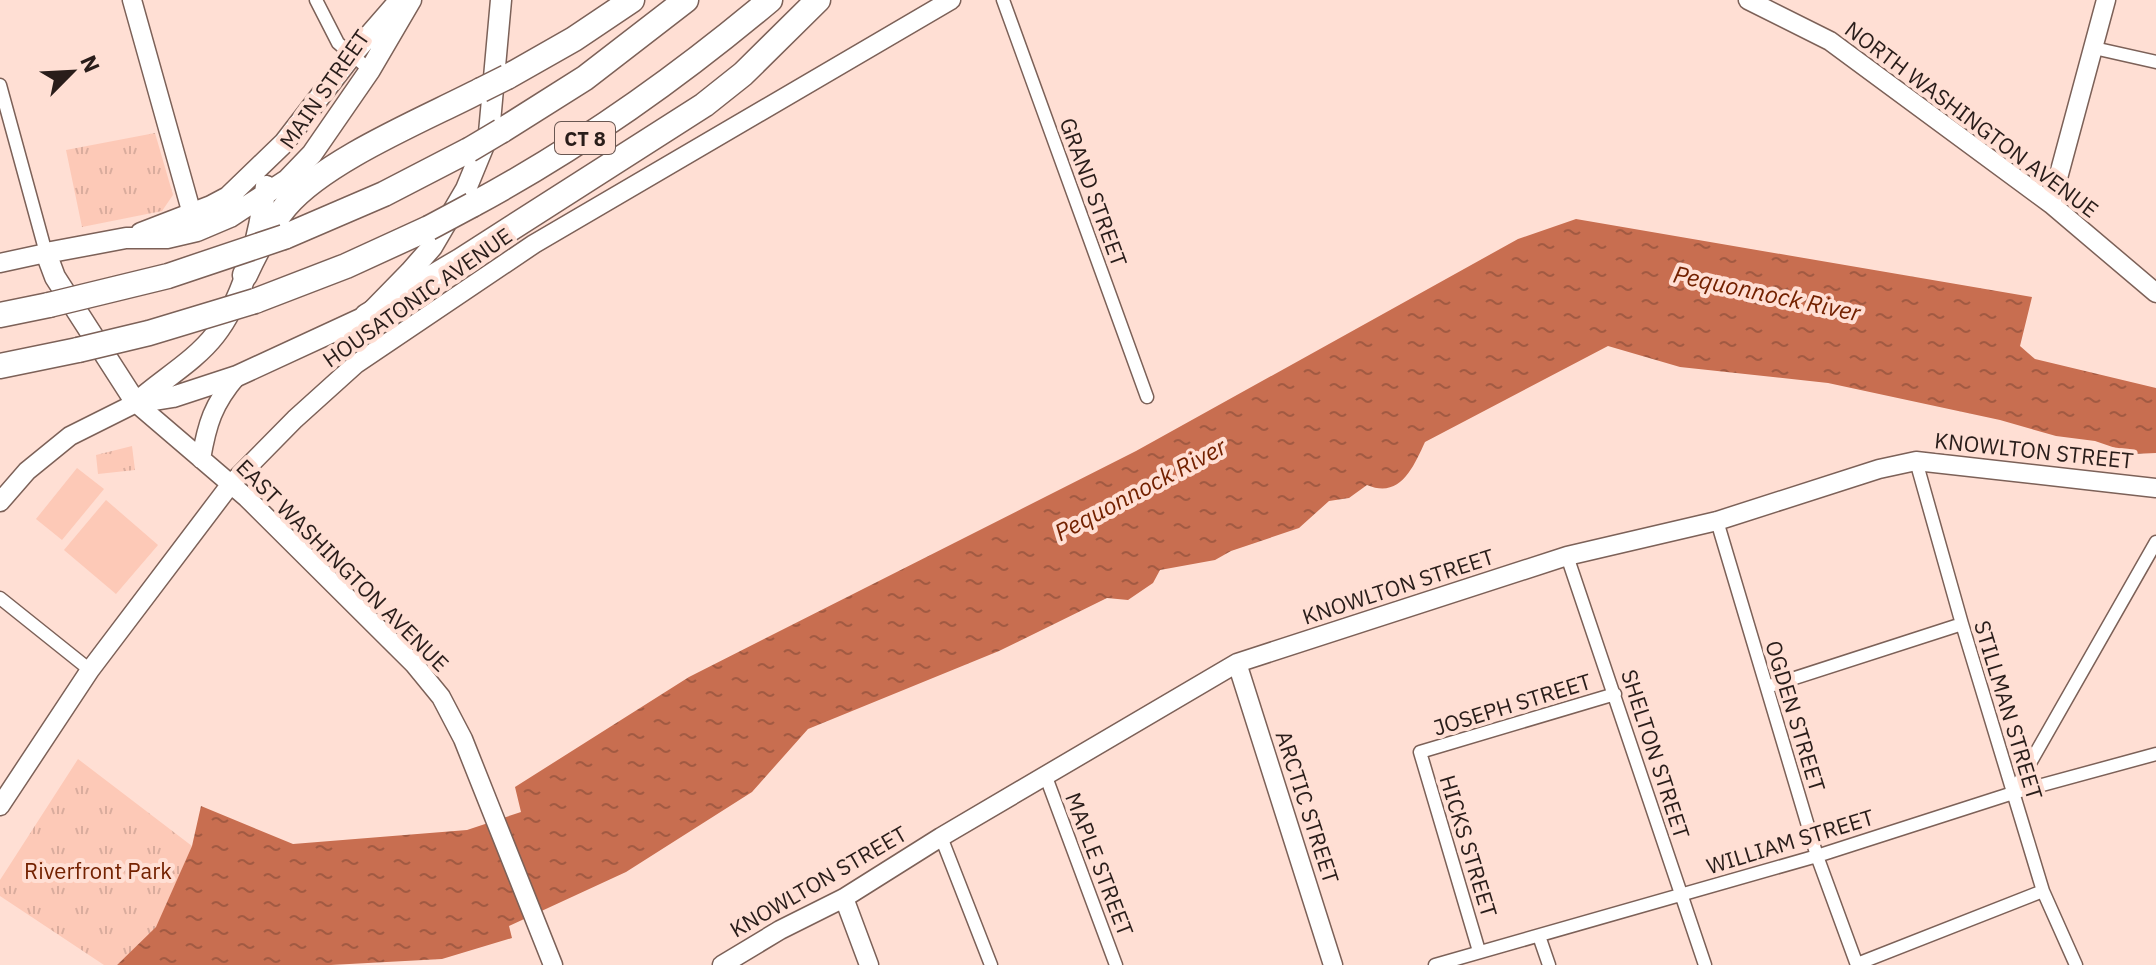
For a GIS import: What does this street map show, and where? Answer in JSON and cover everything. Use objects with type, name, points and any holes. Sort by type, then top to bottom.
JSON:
[{"type":"highway","points":[[245,275],[276,219],[287,204],[313,182],[342,163],[574,39],[632,0]]},
{"type":"highway","name":"CT 8","points":[[0,315],[168,276],[284,237],[384,194],[501,131],[594,71],[686,0]]},
{"type":"highway","name":"CT 8","points":[[0,366],[160,330],[255,301],[346,266],[429,228],[639,103],[694,63],[770,0]]},
{"type":"highway","points":[[367,316],[704,105],[743,74],[818,0]]},
{"type":"main road","points":[[0,263],[195,222],[132,0]]},
{"type":"main road","name":"MAIN STREET","points":[[195,222],[228,197],[284,143],[352,55],[400,0]]},
{"type":"main road","name":"MAIN STREET","points":[[195,222],[230,217],[287,180],[312,154],[370,70],[411,0]]},
{"type":"main road","name":"MAIN STREET","points":[[136,403],[173,397],[237,376],[367,316],[432,247],[466,189],[489,133],[501,0]]},
{"type":"main road","name":"HOUSATONIC AVENUE","points":[[0,806],[90,670],[230,485],[295,419],[356,364],[534,244],[951,0]]},
{"type":"main road","name":"NORTH WASHINGTON AVENUE","points":[[1748,0],[1830,41],[2051,204],[2156,293]]},
{"type":"main road","points":[[2051,204],[2106,0]]},
{"type":"main road","name":"MAIN STREET","points":[[0,502],[27,471],[70,436],[136,403],[214,337],[236,303],[267,181],[284,143]]},
{"type":"main road","points":[[46,253],[55,277],[136,403]]},
{"type":"main road","points":[[201,459],[206,426],[221,395],[237,376]]},
{"type":"main road","name":"EAST WASHINGTON AVENUE","points":[[136,403],[247,498],[414,664],[441,697],[463,739],[553,965]]},
{"type":"main road","name":"KNOWLTON STREET","points":[[722,965],[780,930],[844,898],[941,837],[1237,663],[1567,556],[1717,521],[1879,469],[1916,461],[2156,488]]},
{"type":"main road","name":"ARCTIC STREET","points":[[1237,663],[1333,965]]},
{"type":"main road","points":[[844,898],[869,965]]},
{"type":"street","points":[[316,0],[338,43],[370,70]]},
{"type":"street","name":"GRAND STREET","points":[[1003,0],[1147,397]]},
{"type":"street","points":[[2094,48],[2156,62]]},
{"type":"street","points":[[0,85],[46,253]]},
{"type":"street","name":"STILLMAN STREET","points":[[1916,461],[2043,891],[2076,965]]},
{"type":"street","name":"OGDEN STREET","points":[[1717,521],[1817,856],[1857,964]]},
{"type":"street","points":[[2013,793],[2156,542]]},
{"type":"street","name":"SHELTON STREET","points":[[1567,556],[1705,965]]},
{"type":"street","points":[[0,598],[90,670]]},
{"type":"street","points":[[1767,687],[1962,624]]},
{"type":"street","name":"JOSEPH STREET","points":[[1420,752],[1615,694]]},
{"type":"street","name":"HICKS STREET","points":[[1420,752],[1479,951]]},
{"type":"street","name":"WILLIAM STREET","points":[[1435,965],[1817,856],[2013,793],[2156,754]]},
{"type":"street","name":"MAPLE STREET","points":[[1046,777],[1116,965]]},
{"type":"street","points":[[941,837],[991,965]]},
{"type":"street","points":[[1857,964],[2043,891]]},
{"type":"street","points":[[1539,936],[1549,965]]},
{"type":"green space","points":[[155,133],[173,195],[162,211],[82,227],[66,150]]},
{"type":"green space","points":[[132,446],[135,470],[98,474],[96,455]]},
{"type":"green space","points":[[77,468],[104,489],[62,540],[36,519]]},
{"type":"green space","points":[[106,500],[158,545],[116,594],[64,550]]},
{"type":"green space","name":"Riverfront Park","points":[[78,759],[192,846],[156,928],[117,965],[104,965],[0,896],[0,880]]},
{"type":"water","name":"Pequonnock River","points":[[1576,219],[2032,297],[2020,346],[2035,359],[2156,388],[2156,453],[2133,454],[2095,441],[2056,436],[2000,420],[1828,383],[1680,367],[1608,346],[1425,442],[1410,471],[1397,484],[1388,488],[1367,485],[1349,498],[1329,501],[1299,528],[1231,551],[1215,560],[1160,570],[1153,583],[1128,600],[1107,598],[999,651],[808,729],[752,792],[626,872],[509,926],[512,938],[442,959],[331,965],[117,965],[156,927],[192,846],[201,806],[293,844],[467,830],[521,812],[515,787],[689,677],[1136,451],[1518,239]]}]
